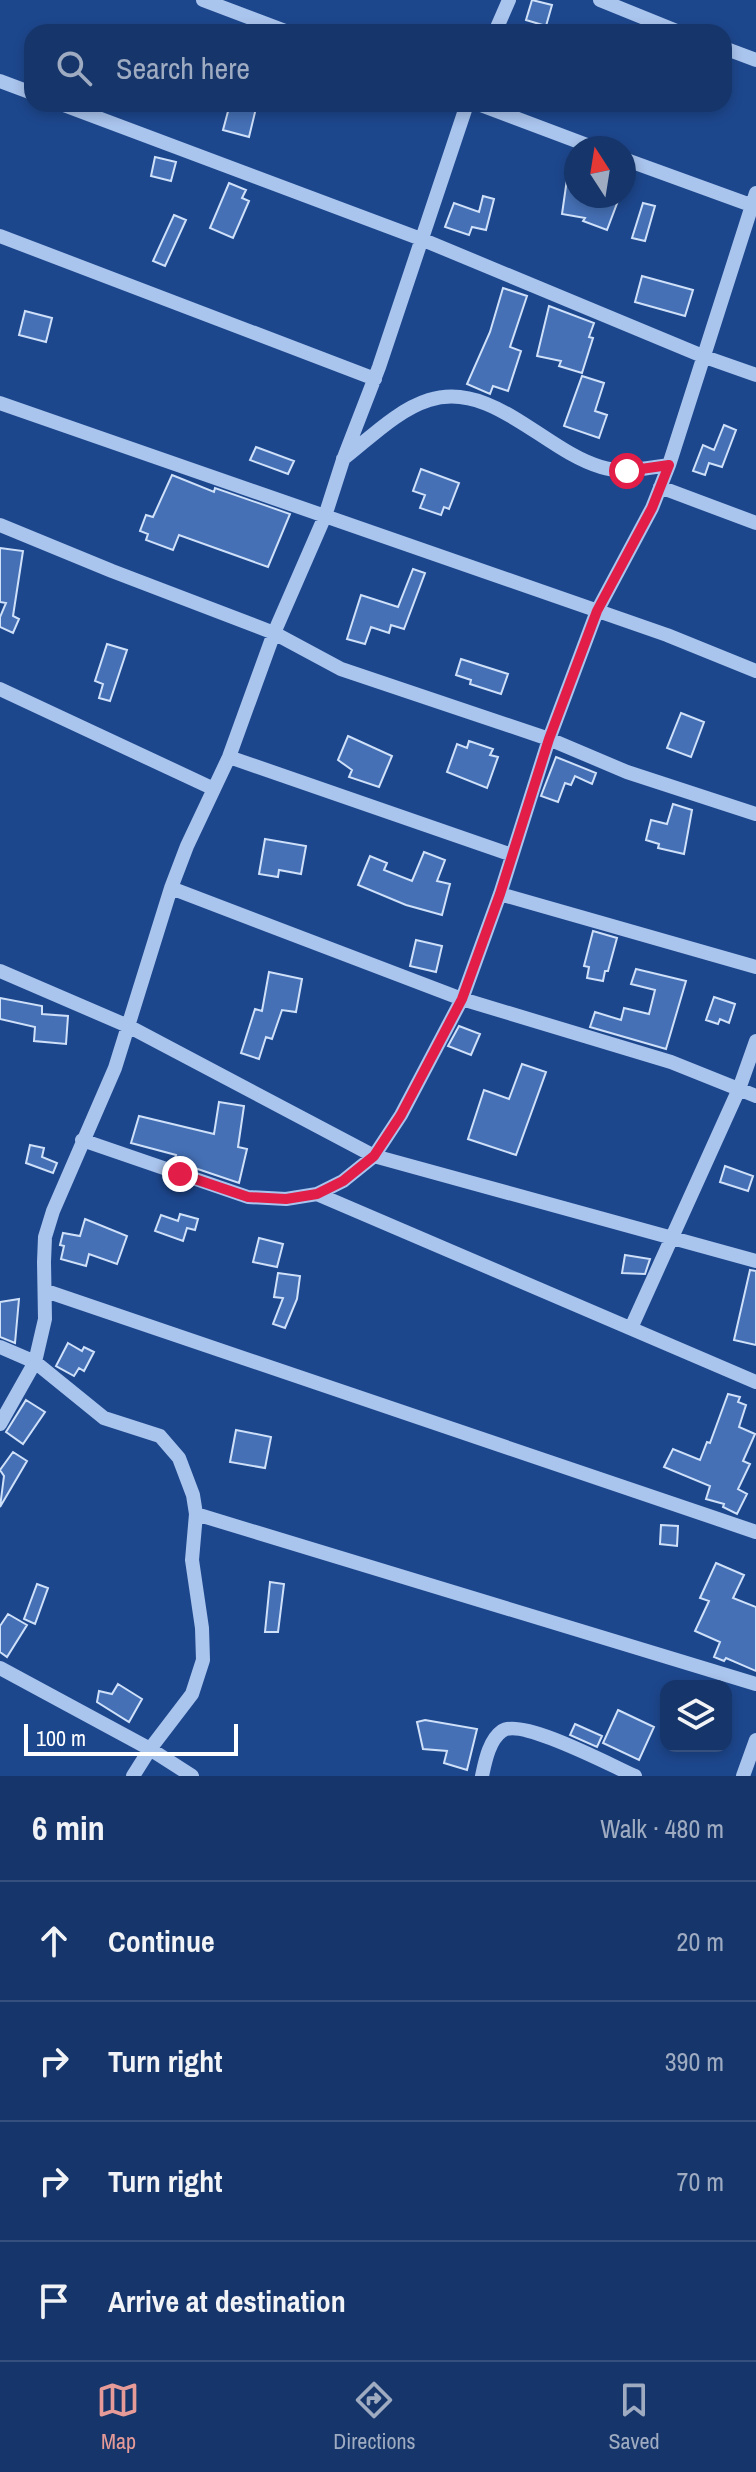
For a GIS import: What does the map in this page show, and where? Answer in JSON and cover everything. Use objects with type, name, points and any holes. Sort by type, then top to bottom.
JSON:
[{"type":"street","points":[[203,0],[267,24]]},
{"type":"street","points":[[498,24],[509,0]]},
{"type":"street","points":[[600,0],[659,24]]},
{"type":"street","points":[[732,51],[756,60]]},
{"type":"street","points":[[0,81],[24,90]]},
{"type":"street","points":[[82,112],[421,239],[705,357],[756,375]]},
{"type":"street","points":[[0,1424],[35,1362],[45,1319],[45,1237],[53,1211],[115,1068],[187,846],[229,757],[274,633],[325,516],[375,379],[464,112]]},
{"type":"street","points":[[499,112],[564,136]]},
{"type":"street","points":[[82,1140],[248,1197],[286,1199],[317,1194],[343,1181],[374,1156],[401,1115],[462,999],[500,894],[549,739],[597,611],[652,508],[669,465],[755,201],[636,163]]},
{"type":"street","points":[[0,236],[375,379]]},
{"type":"street","points":[[343,460],[414,406],[430,399],[457,395],[478,400],[583,460],[604,468],[627,471],[669,465]]},
{"type":"street","points":[[0,403],[667,635],[756,671]]},
{"type":"street","points":[[660,487],[756,523]]},
{"type":"street","points":[[0,525],[274,633],[341,669],[549,739],[627,772],[756,814]]},
{"type":"street","points":[[0,689],[214,789]]},
{"type":"street","points":[[229,757],[512,855]]},
{"type":"street","points":[[171,888],[462,999],[671,1062],[756,1096]]},
{"type":"street","points":[[500,894],[756,967]]},
{"type":"street","points":[[0,971],[128,1026],[374,1156],[756,1261]]},
{"type":"street","points":[[631,1328],[739,1089],[756,1041]]},
{"type":"street","points":[[317,1194],[756,1382]]},
{"type":"street","points":[[46,1291],[756,1532]]},
{"type":"street","points":[[0,1347],[35,1362],[104,1418],[151,1432],[171,1447],[186,1476],[196,1514],[192,1560],[202,1628],[203,1660],[192,1694],[133,1776]]},
{"type":"street","points":[[196,1514],[756,1684]]},
{"type":"street","points":[[0,1668],[150,1749],[192,1776]]},
{"type":"street","points":[[482,1776],[494,1740],[503,1730],[515,1727],[568,1746],[635,1776]]},
{"type":"street","points":[[743,1776],[756,1740]]},
{"type":"building","points":[[532,0],[552,5],[547,24],[526,20]]},
{"type":"building","points":[[228,112],[255,112],[249,137],[223,130]]},
{"type":"building","points":[[155,157],[176,162],[171,181],[151,176]]},
{"type":"building","points":[[229,183],[246,190],[242,198],[249,201],[233,238],[210,228]]},
{"type":"building","points":[[483,196],[494,199],[486,230],[472,227],[469,235],[445,227],[454,203],[479,212]]},
{"type":"building","points":[[564,200],[564,208],[615,208],[607,230],[583,221],[585,218],[562,214]]},
{"type":"building","points":[[643,203],[655,206],[645,241],[632,238]]},
{"type":"building","points":[[174,215],[186,220],[165,266],[153,261]]},
{"type":"building","points":[[642,276],[693,290],[685,316],[635,302]]},
{"type":"building","points":[[503,288],[527,296],[510,347],[521,351],[508,391],[493,386],[490,394],[467,384],[490,332]]},
{"type":"building","points":[[549,306],[594,323],[589,337],[593,338],[582,373],[559,366],[561,361],[537,356]]},
{"type":"building","points":[[25,311],[52,318],[46,342],[19,335]]},
{"type":"building","points":[[582,376],[604,383],[595,411],[607,415],[599,438],[564,426]]},
{"type":"building","points":[[724,425],[736,430],[722,467],[709,463],[705,475],[693,471],[703,445],[714,450]]},
{"type":"building","points":[[256,447],[294,461],[288,474],[250,460]]},
{"type":"building","points":[[421,469],[459,483],[449,509],[444,507],[441,515],[420,508],[425,495],[413,491]]},
{"type":"building","points":[[172,475],[214,492],[215,488],[290,514],[268,567],[179,535],[173,550],[146,540],[148,534],[140,531],[146,515],[153,517]]},
{"type":"building","points":[[0,548],[23,551],[13,616],[19,619],[13,633],[0,627],[0,617],[6,603],[0,602]]},
{"type":"building","points":[[413,569],[425,573],[404,629],[391,625],[389,633],[371,627],[365,644],[347,639],[361,595],[398,607]]},
{"type":"building","points":[[107,644],[127,650],[110,701],[99,698],[103,684],[95,681]]},
{"type":"building","points":[[461,659],[508,674],[501,694],[470,684],[471,680],[456,675]]},
{"type":"building","points":[[681,713],[704,722],[691,757],[667,748]]},
{"type":"building","points":[[348,736],[392,756],[379,787],[349,777],[352,770],[338,760]]},
{"type":"building","points":[[469,741],[493,749],[490,755],[498,757],[487,788],[447,772],[457,744],[467,748]]},
{"type":"building","points":[[556,757],[596,773],[592,784],[575,776],[571,785],[565,783],[558,802],[541,796]]},
{"type":"building","points":[[673,804],[692,810],[684,854],[658,848],[659,844],[646,840],[651,820],[667,824]]},
{"type":"building","points":[[265,839],[306,846],[301,874],[279,870],[278,877],[259,874]]},
{"type":"building","points":[[424,852],[445,860],[437,881],[450,884],[442,915],[406,905],[358,885],[370,856],[387,863],[384,870],[412,881]]},
{"type":"building","points":[[593,931],[617,938],[603,981],[587,978],[589,967],[584,966]]},
{"type":"building","points":[[416,940],[442,946],[436,972],[410,966]]},
{"type":"building","points":[[636,969],[686,981],[666,1049],[590,1027],[595,1012],[621,1020],[624,1008],[649,1014],[655,990],[631,984]]},
{"type":"building","points":[[269,972],[302,979],[296,1012],[282,1010],[272,1039],[266,1037],[259,1059],[241,1053],[255,1009],[262,1011]]},
{"type":"building","points":[[714,997],[735,1004],[729,1023],[720,1019],[718,1024],[706,1020]]},
{"type":"building","points":[[0,998],[42,1006],[42,1014],[68,1016],[66,1044],[34,1041],[35,1027],[0,1019]]},
{"type":"building","points":[[459,1026],[480,1034],[471,1055],[448,1046]]},
{"type":"building","points":[[522,1064],[546,1072],[516,1155],[468,1139],[484,1090],[509,1099]]},
{"type":"building","points":[[219,1102],[244,1106],[238,1147],[247,1149],[239,1183],[174,1161],[176,1155],[131,1143],[139,1116],[214,1134]]},
{"type":"building","points":[[30,1145],[44,1148],[42,1157],[57,1163],[53,1173],[26,1163]]},
{"type":"building","points":[[725,1166],[753,1176],[748,1191],[720,1182]]},
{"type":"building","points":[[180,1214],[198,1219],[195,1230],[187,1228],[183,1241],[155,1231],[161,1215],[178,1221]]},
{"type":"building","points":[[85,1219],[127,1236],[117,1264],[89,1254],[86,1266],[61,1259],[63,1233],[80,1236]]},
{"type":"building","points":[[259,1238],[283,1244],[277,1267],[253,1262]]},
{"type":"building","points":[[625,1255],[650,1259],[645,1274],[622,1273]]},
{"type":"building","points":[[750,1270],[756,1271],[756,1345],[734,1340]]},
{"type":"building","points":[[278,1273],[300,1276],[297,1299],[285,1328],[273,1324],[283,1298],[274,1297]]},
{"type":"building","points":[[19,1299],[15,1343],[0,1337],[0,1302]]},
{"type":"building","points":[[68,1343],[82,1351],[84,1347],[94,1352],[84,1371],[79,1368],[74,1376],[56,1366]]},
{"type":"building","points":[[728,1394],[740,1397],[738,1402],[746,1405],[739,1427],[755,1434],[743,1461],[750,1464],[738,1489],[747,1494],[737,1514],[723,1507],[724,1504],[706,1499],[710,1486],[664,1467],[673,1449],[700,1460],[707,1442],[710,1443]]},
{"type":"building","points":[[26,1400],[45,1412],[23,1444],[6,1432]]},
{"type":"building","points":[[236,1430],[271,1437],[265,1468],[230,1462]]},
{"type":"building","points":[[13,1452],[27,1461],[0,1507],[4,1476],[0,1470]]},
{"type":"building","points":[[661,1525],[678,1526],[677,1546],[660,1544]]},
{"type":"building","points":[[716,1563],[744,1575],[733,1598],[756,1607],[756,1671],[726,1658],[724,1661],[714,1657],[720,1642],[695,1631],[709,1601],[700,1598]]},
{"type":"building","points":[[270,1582],[284,1584],[278,1632],[265,1632]]},
{"type":"building","points":[[37,1584],[48,1588],[35,1624],[24,1619]]},
{"type":"building","points":[[8,1614],[27,1625],[7,1657],[0,1652],[0,1626]]},
{"type":"building","points":[[118,1684],[142,1699],[129,1722],[97,1702],[99,1691],[112,1694]]},
{"type":"building","points":[[618,1710],[654,1727],[639,1760],[603,1743]]},
{"type":"building","points":[[425,1720],[477,1729],[467,1770],[444,1763],[447,1751],[423,1749],[417,1722]]},
{"type":"building","points":[[575,1724],[602,1736],[597,1747],[570,1735]]},
{"type":"route","points":[[180,1174],[248,1197],[286,1199],[317,1194],[343,1181],[374,1156],[401,1115],[462,999],[500,894],[549,739],[591,634],[597,611],[652,508],[669,465],[627,471]]}]
